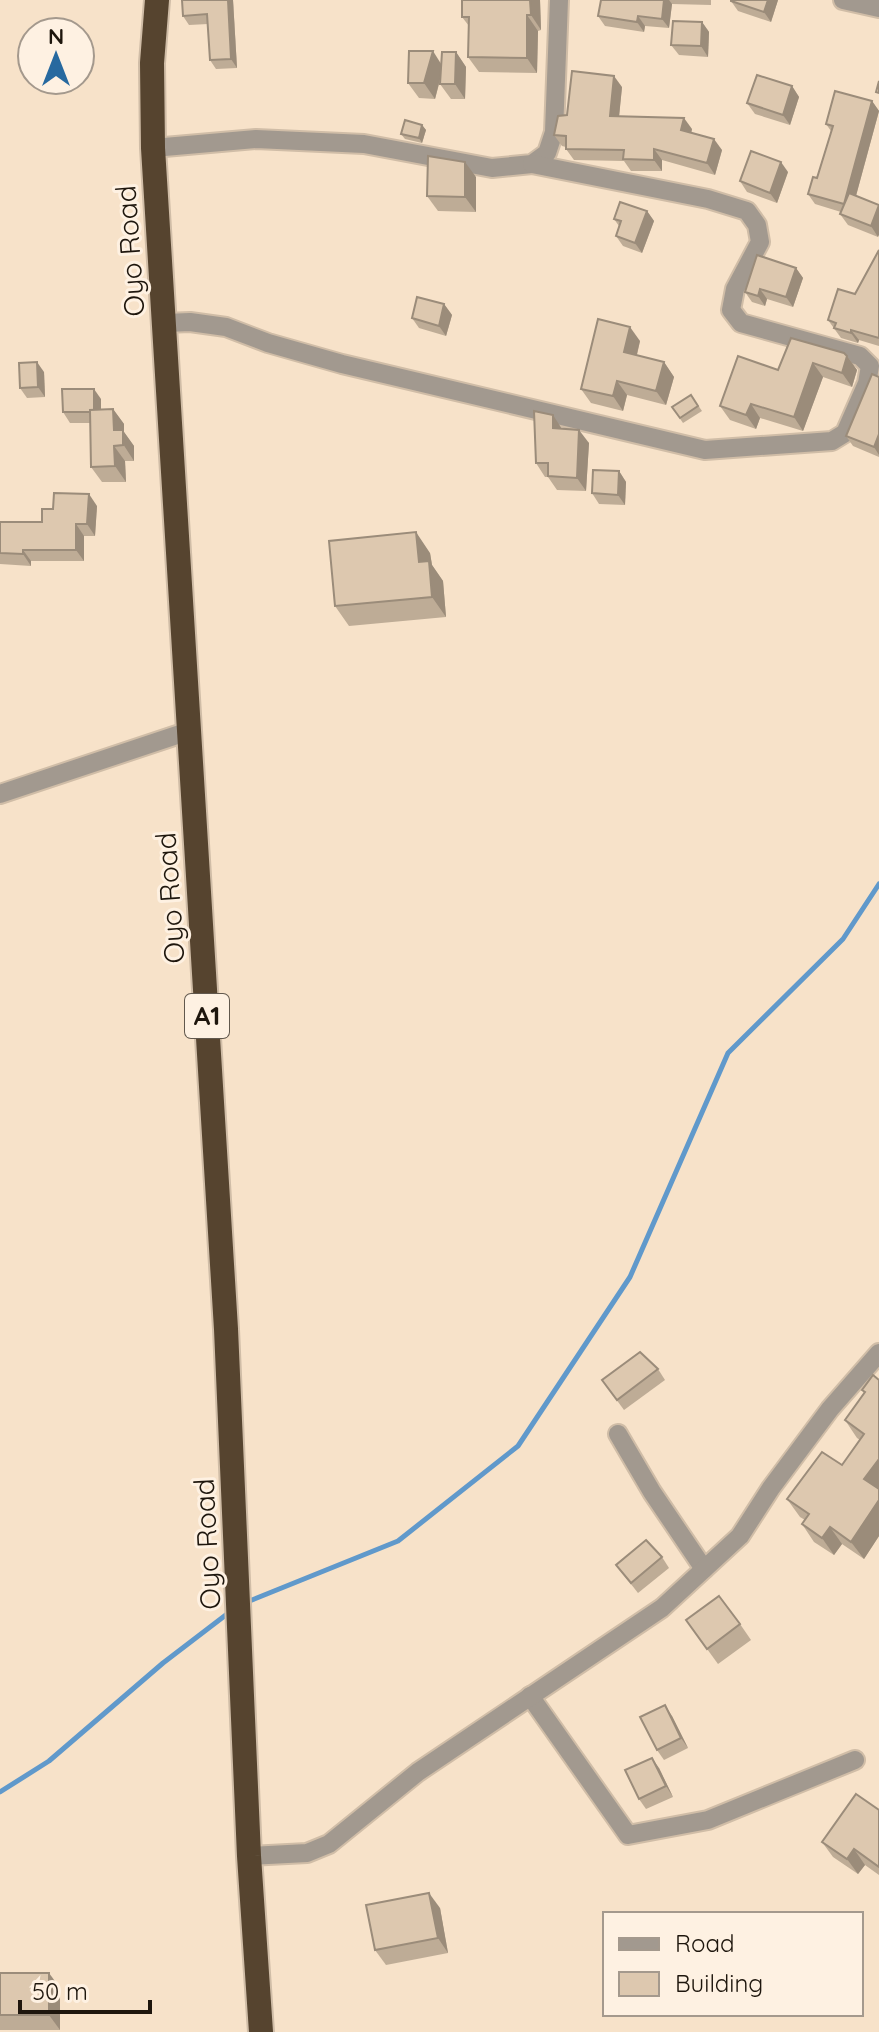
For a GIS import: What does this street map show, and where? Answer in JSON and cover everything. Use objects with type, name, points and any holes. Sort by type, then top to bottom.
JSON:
[{"type":"highway","name":"Oyo Road","points":[[157,0],[152,63],[153,148],[226,1329],[249,1856],[261,2032]]},
{"type":"street","points":[[532,164],[547,153],[554,132],[559,0]]},
{"type":"street","points":[[843,0],[879,8]]},
{"type":"street","points":[[153,148],[256,139],[364,144],[492,168],[532,164],[679,193],[747,211],[757,225],[760,242],[735,289],[731,310],[741,323],[860,356],[870,366],[867,383],[845,433],[832,441],[705,450],[342,364],[268,343],[226,327],[190,322],[166,323]]},
{"type":"street","points":[[0,794],[189,731]]},
{"type":"street","points":[[249,1856],[307,1853],[329,1844],[418,1772],[662,1608],[740,1536],[771,1488],[830,1409],[879,1353]]},
{"type":"street","points":[[618,1434],[652,1492],[704,1569]]},
{"type":"street","points":[[530,1696],[628,1835],[708,1820],[855,1760]]},
{"type":"building","points":[[182,0],[228,0],[231,59],[210,60],[207,14],[183,16]]},
{"type":"building","points":[[462,0],[530,0],[527,58],[468,57],[469,17],[462,17]]},
{"type":"building","points":[[601,0],[664,0],[662,19],[638,16],[637,22],[598,16]]},
{"type":"building","points":[[731,0],[768,0],[764,12]]},
{"type":"building","points":[[673,21],[702,22],[701,46],[671,45]]},
{"type":"building","points":[[409,51],[433,51],[424,83],[408,83]]},
{"type":"building","points":[[442,52],[456,52],[455,84],[440,84]]},
{"type":"building","points":[[572,71],[614,76],[610,116],[684,118],[681,130],[714,139],[707,163],[654,149],[654,160],[623,159],[624,150],[566,149],[566,136],[554,135],[558,116],[567,115]]},
{"type":"building","points":[[757,75],[792,86],[783,115],[747,103]]},
{"type":"building","points":[[835,91],[872,101],[844,204],[808,194],[813,177],[817,178],[833,126],[826,124]]},
{"type":"building","points":[[405,120],[422,125],[419,138],[401,134]]},
{"type":"building","points":[[751,151],[781,162],[770,193],[740,181]]},
{"type":"building","points":[[428,156],[465,162],[465,197],[427,196]]},
{"type":"building","points":[[849,193],[879,205],[871,226],[840,214]]},
{"type":"building","points":[[620,202],[647,211],[635,243],[616,236],[621,221],[614,219]]},
{"type":"building","points":[[879,250],[879,338],[834,328],[836,323],[828,320],[838,289],[855,294]]},
{"type":"building","points":[[757,255],[796,268],[786,297],[760,289],[758,296],[745,292]]},
{"type":"building","points":[[417,297],[444,304],[439,326],[412,318]]},
{"type":"building","points":[[598,319],[630,327],[624,352],[664,362],[656,391],[617,381],[613,396],[581,389]]},
{"type":"building","points":[[791,338],[844,353],[847,356],[842,373],[813,363],[794,417],[751,404],[746,415],[720,406],[738,356],[778,370]]},
{"type":"building","points":[[37,362],[38,387],[20,388],[19,363]]},
{"type":"building","points":[[872,374],[879,377],[879,434],[874,447],[846,436]]},
{"type":"building","points":[[62,389],[94,389],[94,410],[63,412]]},
{"type":"building","points":[[691,395],[698,406],[680,418],[672,407]]},
{"type":"building","points":[[113,409],[114,430],[123,430],[123,445],[114,446],[115,466],[91,467],[90,410]]},
{"type":"building","points":[[534,411],[553,415],[553,428],[579,430],[577,478],[548,476],[548,463],[536,463]]},
{"type":"building","points":[[593,470],[619,471],[618,495],[592,493]]},
{"type":"building","points":[[54,493],[89,494],[87,524],[76,524],[76,550],[0,553],[0,522],[42,522],[42,509],[53,509]]},
{"type":"building","points":[[416,532],[419,562],[429,561],[432,597],[335,606],[329,541]]},
{"type":"building","points":[[640,1352],[658,1369],[617,1400],[602,1380]]},
{"type":"building","points":[[873,1375],[879,1380],[879,1459],[864,1479],[879,1489],[879,1500],[851,1542],[830,1527],[822,1538],[802,1524],[809,1514],[787,1499],[822,1452],[842,1465],[864,1434],[845,1420]]},
{"type":"building","points":[[646,1540],[662,1557],[631,1583],[616,1565]]},
{"type":"building","points":[[719,1596],[740,1624],[707,1649],[686,1620]]},
{"type":"building","points":[[665,1705],[681,1738],[657,1750],[640,1717]]},
{"type":"building","points":[[652,1758],[666,1786],[639,1799],[625,1770]]},
{"type":"building","points":[[856,1794],[879,1810],[879,1867],[854,1849],[847,1859],[822,1842]]},
{"type":"building","points":[[429,1893],[438,1938],[375,1950],[366,1905]]},
{"type":"building","points":[[0,1973],[49,1973],[49,2015],[0,2015]]},
{"type":"waterway","points":[[247,1602],[398,1541],[518,1446],[630,1277],[728,1053],[843,939],[879,884]]},
{"type":"waterway","points":[[0,1792],[49,1761],[163,1663],[231,1611]]}]
